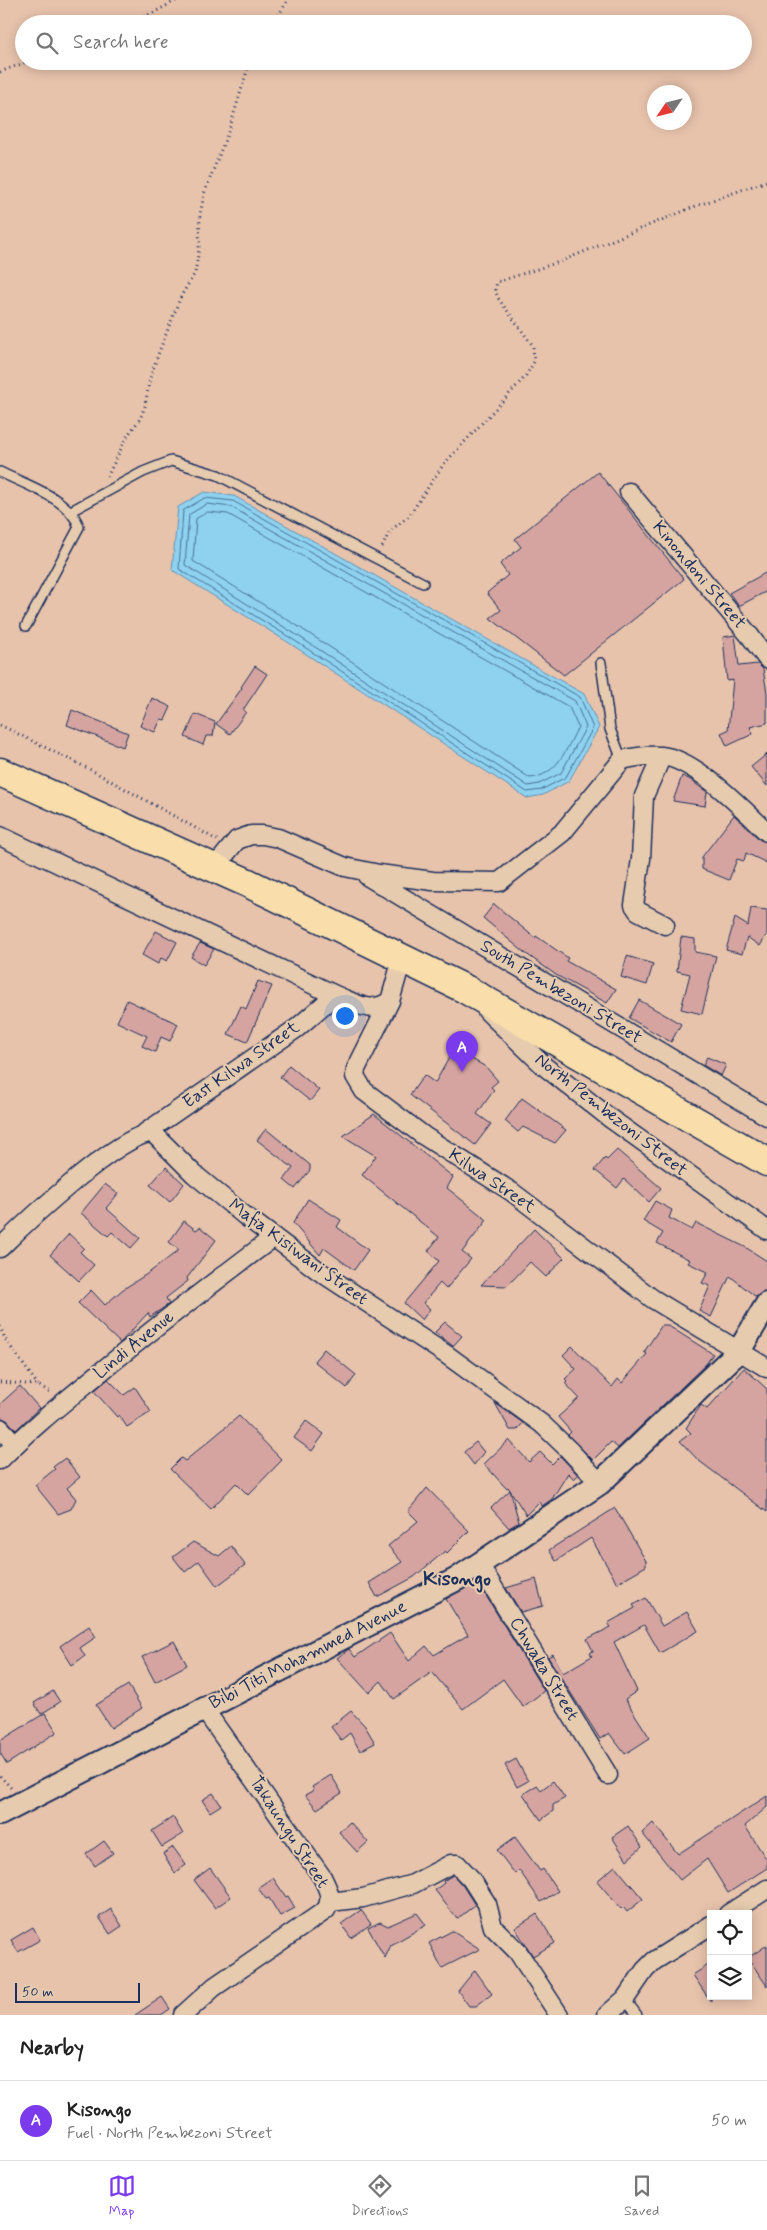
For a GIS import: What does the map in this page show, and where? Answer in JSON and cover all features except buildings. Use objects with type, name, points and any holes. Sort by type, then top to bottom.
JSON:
[{"type":"highway","points":[[0,772],[214,868],[465,989],[767,1162]]},
{"type":"street","name":"Kinondoni Street","points":[[629,492],[750,636],[767,659]]},
{"type":"street","points":[[662,756],[644,796],[641,859],[634,905],[638,911],[665,925]]},
{"type":"street","points":[[214,868],[238,840],[251,835],[263,835],[278,838],[345,867],[433,881],[466,880],[491,882],[503,880],[562,833],[622,760],[662,756],[673,759],[703,774],[767,832]]},
{"type":"street","points":[[0,836],[335,995],[368,1008],[376,1009],[390,1001]]},
{"type":"street","name":"South Pembezoni Street","points":[[356,869],[767,1116]]},
{"type":"street","name":"Kilwa Street","points":[[402,959],[390,1001],[356,1069],[355,1076],[364,1092],[424,1136],[512,1192],[653,1298],[767,1368]]},
{"type":"street","name":"North Pembezoni Street","points":[[465,989],[544,1066],[619,1124],[767,1230]]},
{"type":"street","name":"East Kilwa Street","points":[[145,1133],[297,1028],[335,995]]},
{"type":"street","points":[[0,1248],[46,1204],[92,1167],[135,1137],[145,1133]]},
{"type":"street","name":"Mafia Kisiwani Street","points":[[145,1133],[152,1133],[194,1174],[319,1270],[447,1355],[542,1424],[600,1483]]},
{"type":"street","name":"Lindi Avenue","points":[[0,1460],[15,1444],[64,1402],[188,1300],[274,1237]]},
{"type":"street","name":"Bibi Titi Mohammed Avenue","points":[[0,1814],[457,1579],[600,1483],[739,1351],[767,1304]]},
{"type":"street","points":[[0,1428],[15,1444]]},
{"type":"street","name":"Chwaka Street","points":[[479,1564],[608,1775]]},
{"type":"street","name":"Takaungu Street","points":[[183,2015],[214,1987],[326,1910],[330,1902],[330,1893],[312,1861],[204,1709]]},
{"type":"street","points":[[330,1902],[363,1898],[413,1884],[451,1864],[457,1864],[471,1879],[487,1904],[493,1927],[518,1952],[560,2015]]},
{"type":"street","points":[[734,1910],[767,1889]]},
{"type":"street","points":[[607,2015],[625,2000],[645,1970],[654,1961],[707,1928]]},
{"type":"lane","points":[[71,511],[144,472],[171,461],[218,475],[423,583]]},
{"type":"lane","points":[[0,472],[55,500],[71,511],[79,527],[26,626]]},
{"type":"lane","points":[[601,663],[610,729],[622,760]]},
{"type":"lane","points":[[625,2000],[637,2015]]},
{"type":"path","points":[[148,15],[177,0]]},
{"type":"path","points":[[279,15],[288,0]]},
{"type":"path","points":[[0,72],[15,66]]},
{"type":"path","points":[[91,500],[107,477],[128,435],[140,419],[145,406],[150,378],[181,296],[194,274],[199,248],[200,214],[204,194],[230,127],[247,70]]},
{"type":"path","points":[[372,556],[382,547],[390,531],[409,516],[444,465],[502,399],[522,381],[534,362],[533,346],[498,298],[495,290],[497,282],[559,262],[696,206],[767,181]]},
{"type":"path","points":[[0,725],[93,771],[231,848]]},
{"type":"path","points":[[0,1326],[5,1339],[38,1384],[64,1402]]},
{"type":"path","points":[[0,1382],[38,1384]]},
{"type":"water","points":[[204,492],[234,496],[584,694],[599,727],[569,781],[543,795],[527,798],[286,641],[172,570],[178,507]]},
{"type":"place","name":"Kisongo","points":[[462,1072]]},
{"type":"district","name":"Kisongo","points":[[457,1579]]}]
